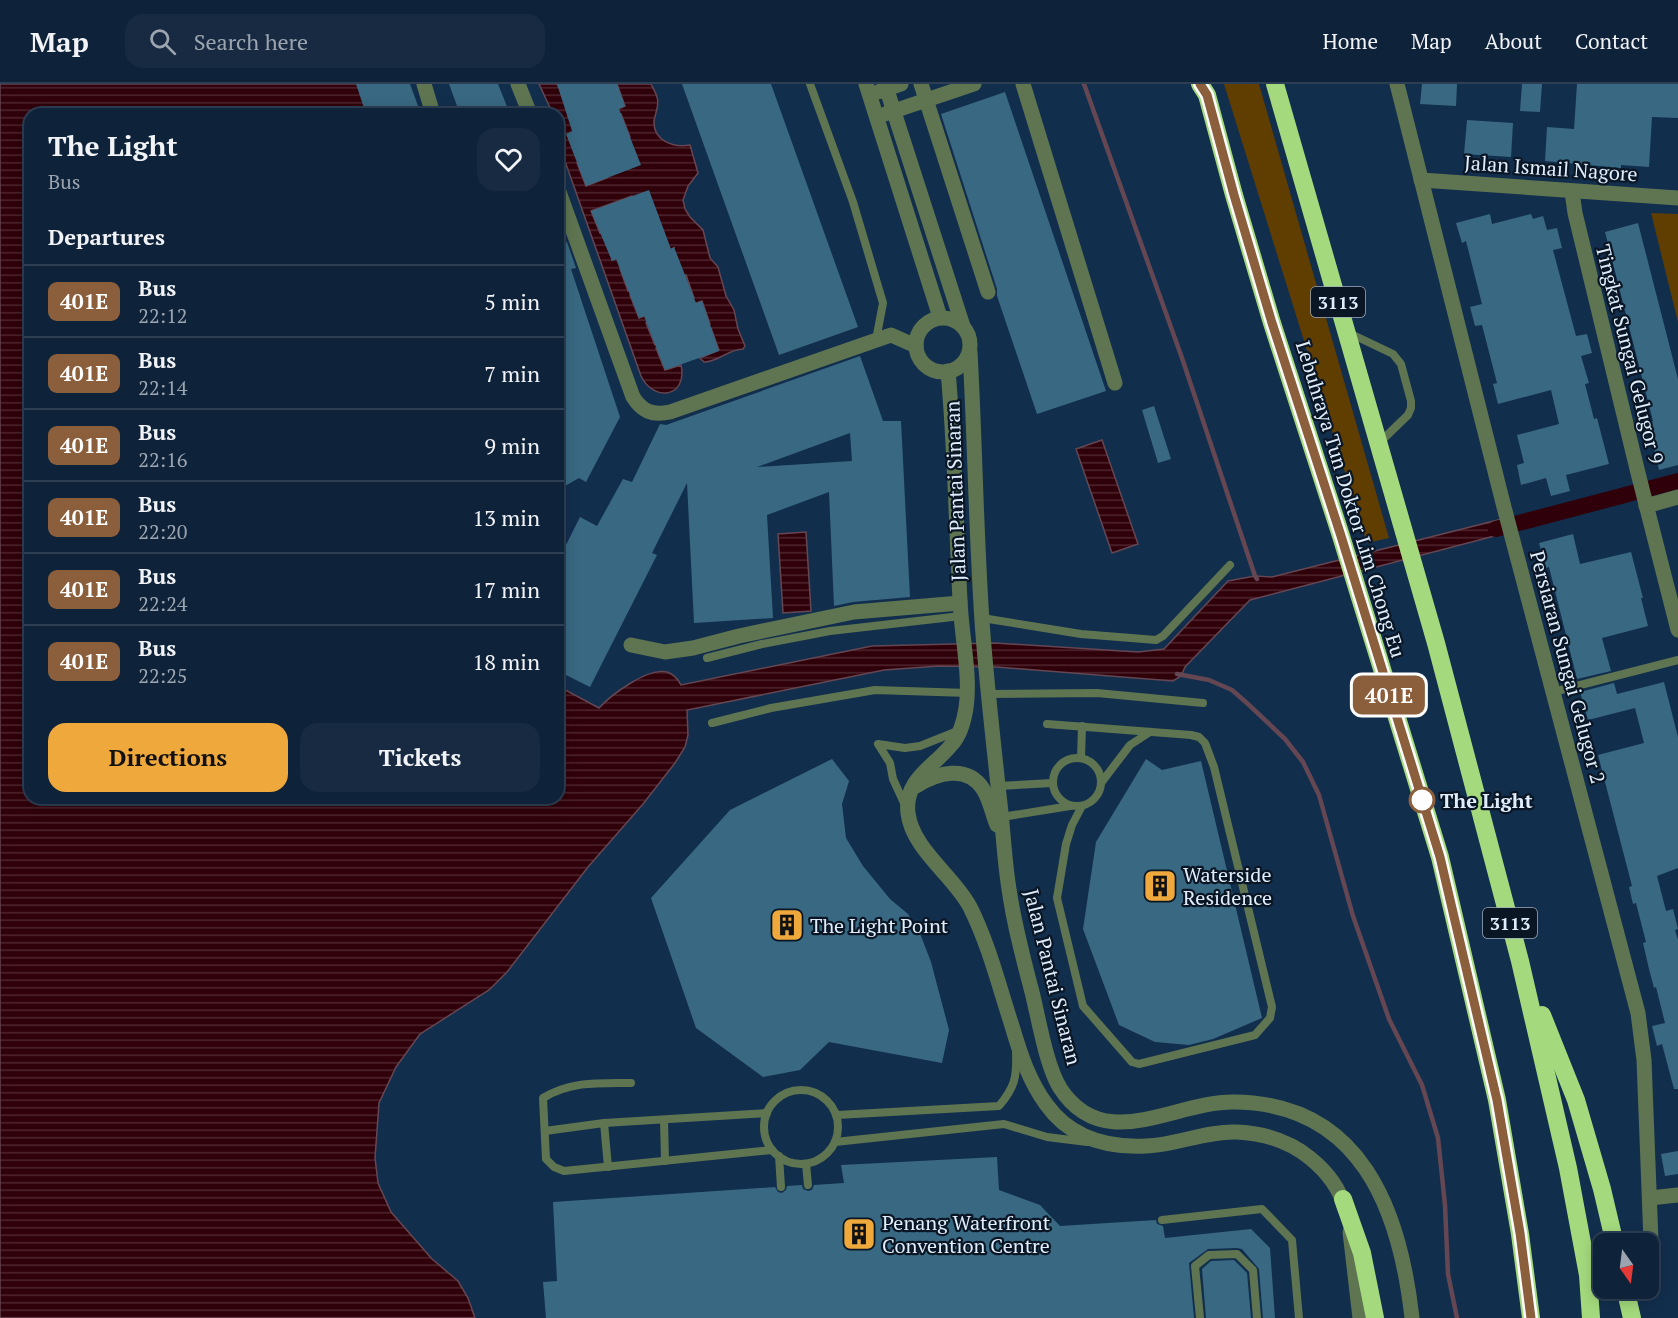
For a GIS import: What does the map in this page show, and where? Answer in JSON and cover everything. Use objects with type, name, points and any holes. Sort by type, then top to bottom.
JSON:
[{"type":"highway","name":"Lebuhraya Tun Doktor Lim Chong Eu","points":[[1275,84],[1417,575],[1520,961],[1568,1168],[1588,1275],[1590,1318]]},
{"type":"highway","name":"Lebuhraya Tun Doktor Lim Chong Eu","points":[[1204,88],[1269,312],[1440,857],[1497,1100],[1520,1233],[1531,1318]]},
{"type":"highway","points":[[1520,961],[1576,1100],[1612,1233]]},
{"type":"highway","points":[[1343,1199],[1362,1253],[1375,1318]]},
{"type":"highway","points":[[1628,1299],[1632,1318]]},
{"type":"street","points":[[424,84],[431,108]]},
{"type":"street","points":[[518,84],[528,108]]},
{"type":"street","points":[[921,84],[988,292]]},
{"type":"street","points":[[877,117],[974,84]]},
{"type":"street","points":[[1023,84],[1115,383]]},
{"type":"street","name":"Persiaran Sungai Gelugor 2","points":[[1397,84],[1504,507],[1638,1014],[1644,1060],[1651,1233]]},
{"type":"street","points":[[940,317],[868,89],[891,86],[894,111],[963,326],[970,338],[970,352],[962,365],[941,372],[927,366],[918,355],[916,345],[919,331],[925,324],[940,317],[948,318],[963,326]]},
{"type":"street","name":"Jalan Ismail Nagore","points":[[1421,180],[1678,198]]},
{"type":"street","name":"Tingkat Sungai Gelugor 9","points":[[1572,192],[1575,213],[1678,630]]},
{"type":"street","points":[[564,220],[633,397],[639,406],[649,412],[659,414],[670,412],[891,335],[916,345]]},
{"type":"street","name":"Jalan Pantai Sinaran","points":[[970,352],[987,689],[1008,887],[1020,948],[1051,1066],[1059,1086],[1070,1100],[1092,1115],[1110,1122],[1128,1124],[1232,1102],[1292,1111],[1334,1133],[1351,1148],[1380,1190],[1392,1222],[1412,1318]]},
{"type":"street","name":"Jalan Pantai Sinaran","points":[[908,810],[909,799],[918,777],[954,743],[962,729],[967,688],[948,371]]},
{"type":"street","points":[[1645,501],[1678,497]]},
{"type":"street","points":[[631,645],[665,652],[693,648],[854,612],[961,615]]},
{"type":"street","name":"Jalan Pantai Sinaran","points":[[914,788],[927,779],[951,772],[974,779],[983,788],[1005,843]]},
{"type":"street","points":[[908,810],[915,836],[969,904],[985,939],[1015,1037],[1035,1087],[1058,1118],[1086,1138],[1102,1144],[1145,1146],[1234,1132],[1264,1135],[1299,1149],[1330,1177],[1343,1199],[1360,1318]]},
{"type":"street","points":[[1650,1198],[1678,1195]]},
{"type":"lane","points":[[810,84],[853,202],[883,303],[876,340]]},
{"type":"lane","points":[[1347,332],[1393,354],[1401,364],[1411,408],[1408,415],[1378,443]]},
{"type":"lane","points":[[982,618],[1081,634],[1156,640],[1163,636],[1230,565]]},
{"type":"lane","points":[[706,658],[830,631],[961,615]]},
{"type":"lane","points":[[1553,692],[1678,660]]},
{"type":"lane","points":[[712,723],[771,708],[859,692],[967,688]]},
{"type":"lane","points":[[987,689],[1097,693],[1203,703]]},
{"type":"lane","points":[[1047,724],[1153,731],[1199,737],[1205,743],[1272,1007],[1270,1018],[1256,1035],[1139,1064],[1132,1062],[1083,1006],[1058,898],[1065,844],[1082,806]]},
{"type":"lane","points":[[1080,758],[1082,726]]},
{"type":"lane","points":[[908,810],[893,778],[890,763],[878,744],[905,748],[920,746],[962,729]]},
{"type":"lane","points":[[1002,817],[1082,806],[1091,802],[1098,793],[1101,783],[1130,745],[1153,731]]},
{"type":"lane","points":[[1071,806],[1061,801],[1052,783],[1057,767],[1064,761],[1080,758],[1089,760],[1096,766],[1101,783]]},
{"type":"lane","points":[[998,786],[1052,783]]},
{"type":"lane","points":[[837,1115],[999,1106],[1010,1094],[1017,1076],[1015,1037]]},
{"type":"lane","points":[[631,1083],[587,1084],[558,1089],[543,1098],[546,1159],[554,1167],[564,1171],[772,1150]]},
{"type":"lane","points":[[797,1091],[806,1091],[824,1098],[837,1115],[838,1132],[835,1142],[824,1157],[806,1164],[787,1161],[772,1150],[765,1132],[767,1113],[779,1098],[797,1091]]},
{"type":"lane","points":[[545,1131],[604,1124],[767,1113]]},
{"type":"lane","points":[[664,1120],[665,1161]]},
{"type":"lane","points":[[604,1124],[608,1167]]},
{"type":"lane","points":[[835,1142],[1004,1124],[1047,1137],[1102,1144]]},
{"type":"lane","points":[[779,1156],[781,1187]]},
{"type":"lane","points":[[806,1164],[808,1185]]},
{"type":"lane","points":[[1162,1220],[1262,1209],[1292,1240],[1299,1318]]},
{"type":"lane","points":[[1200,1318],[1195,1266],[1209,1255],[1227,1254],[1237,1254],[1253,1270],[1257,1318]]},
{"type":"shaded area","points":[[0,84],[405,84],[413,108],[24,108],[24,804],[564,804],[564,689],[599,708],[630,683],[650,674],[667,672],[681,685],[872,646],[995,643],[1138,652],[1164,649],[1228,581],[1255,576],[1272,577],[1502,519],[1506,533],[1250,600],[1185,667],[1181,676],[1173,681],[997,667],[939,666],[884,670],[687,710],[688,735],[685,747],[643,804],[588,867],[507,972],[489,990],[420,1034],[396,1067],[379,1103],[375,1158],[378,1183],[391,1212],[432,1259],[458,1281],[468,1298],[475,1318],[0,1318]]},
{"type":"shaded area","points":[[539,84],[557,84],[599,155],[577,163],[586,186],[607,178],[630,137],[621,114],[608,119],[606,114],[625,106],[617,84],[651,84],[658,100],[654,121],[657,134],[671,144],[690,145],[698,173],[688,186],[683,200],[685,209],[703,230],[710,258],[718,267],[726,296],[734,310],[745,346],[743,349],[714,360],[704,362],[700,358],[719,350],[711,328],[690,331],[710,324],[702,301],[680,309],[694,298],[686,275],[664,283],[674,248],[653,256],[632,196],[591,211],[600,233],[621,225],[612,260],[633,253],[620,269],[628,291],[650,283],[630,295],[639,318],[660,310],[663,316],[646,323],[655,345],[677,340],[656,348],[665,370],[681,365],[680,384],[668,393],[661,393],[647,385],[641,376],[564,158],[564,108],[550,108]]},
{"type":"shaded area","points":[[1224,84],[1259,84],[1389,538],[1367,543]]},
{"type":"shaded area","points":[[1651,213],[1678,214],[1678,322]]},
{"type":"shaded area","points":[[1102,440],[1138,544],[1112,553],[1076,449]]},
{"type":"shaded area","points":[[806,532],[811,611],[783,613],[778,534]]},
{"type":"building","points":[[356,84],[410,84],[419,108],[364,108]]},
{"type":"building","points":[[449,84],[498,84],[508,108],[458,108]]},
{"type":"building","points":[[557,84],[617,84],[625,106],[619,109],[641,165],[586,186],[566,134],[572,131]]},
{"type":"building","points":[[682,84],[771,84],[858,327],[779,355]]},
{"type":"building","points":[[1422,84],[1457,84],[1456,106],[1420,104]]},
{"type":"building","points":[[1522,84],[1542,84],[1540,112],[1520,111]]},
{"type":"building","points":[[1577,84],[1678,84],[1678,118],[1652,117],[1649,167],[1621,165],[1621,168],[1545,161],[1547,127],[1574,129]]},
{"type":"building","points":[[1005,92],[1106,391],[1037,414],[997,296],[997,289],[941,114]]},
{"type":"building","points":[[1467,120],[1513,123],[1511,157],[1464,154]]},
{"type":"building","points":[[649,190],[671,249],[674,247],[696,303],[702,301],[719,351],[665,370],[644,316],[639,318],[616,259],[612,261],[591,211]]},
{"type":"building","points":[[1490,214],[1492,224],[1531,214],[1533,219],[1543,216],[1547,230],[1557,228],[1562,248],[1553,250],[1576,336],[1587,334],[1592,353],[1581,356],[1589,383],[1585,384],[1609,464],[1566,475],[1570,491],[1551,496],[1546,478],[1521,485],[1517,465],[1524,463],[1517,435],[1559,424],[1551,390],[1498,404],[1493,384],[1497,383],[1482,325],[1475,326],[1470,307],[1482,304],[1466,241],[1462,243],[1456,223]]},
{"type":"building","points":[[1638,223],[1678,379],[1678,465],[1659,470],[1648,422],[1653,421],[1605,232]]},
{"type":"building","points":[[567,242],[576,268],[571,269],[620,417],[586,482],[579,478],[564,487],[564,243]]},
{"type":"building","points":[[860,356],[883,421],[901,421],[910,597],[834,606],[829,492],[767,515],[773,618],[694,623],[687,483],[652,553],[657,555],[590,687],[564,674],[564,549],[580,517],[597,526],[623,479],[632,482],[660,424],[666,425]],"holes":[[[850,433],[852,461],[757,467]]]},
{"type":"building","points":[[1154,406],[1171,459],[1158,463],[1142,410]]},
{"type":"building","points":[[1573,534],[1580,564],[1631,552],[1648,626],[1602,638],[1611,671],[1577,679],[1549,567],[1546,568],[1539,543]]},
{"type":"building","points":[[1664,682],[1678,737],[1678,868],[1657,876],[1666,911],[1673,909],[1678,929],[1675,930],[1678,940],[1678,1089],[1674,1089],[1662,1044],[1657,1046],[1652,1026],[1665,1023],[1649,969],[1643,943],[1646,942],[1636,903],[1633,904],[1629,887],[1632,886],[1598,755],[1644,743],[1635,708],[1588,720],[1580,692],[1614,683],[1617,694]]},
{"type":"building","name":"The Light Point","points":[[832,759],[849,781],[842,804],[846,838],[863,866],[890,899],[908,914],[921,936],[931,962],[949,1030],[942,1063],[829,1042],[800,1070],[763,1077],[696,1028],[651,898],[730,810]]},
{"type":"building","name":"Waterside Residence","points":[[1146,759],[1162,770],[1201,761],[1262,1018],[1213,1039],[1189,1045],[1155,1042],[1119,1025],[1083,929],[1096,842]]},
{"type":"building","points":[[1678,1151],[1678,1174],[1665,1176],[1661,1154]]},
{"type":"building","name":"Penang Waterfront Convention Centre","points":[[997,1157],[999,1190],[1040,1205],[1060,1226],[1156,1220],[1157,1224],[1163,1226],[1165,1238],[1251,1229],[1270,1248],[1275,1318],[1263,1318],[1259,1269],[1242,1249],[1237,1248],[1208,1249],[1189,1263],[1194,1318],[546,1318],[543,1282],[557,1281],[553,1202],[775,1187],[778,1192],[782,1193],[787,1186],[802,1185],[803,1189],[808,1191],[812,1190],[814,1185],[844,1183],[841,1165]]},
{"type":"building","points":[[1234,1260],[1247,1273],[1251,1318],[1206,1318],[1202,1269],[1211,1261]]},
{"type":"waterway","points":[[1084,84],[1182,358],[1257,579]]},
{"type":"waterway","points":[[1496,529],[1678,481]]},
{"type":"waterway","points":[[1177,674],[1209,680],[1232,690],[1285,739],[1303,762],[1319,795],[1353,916],[1389,1019],[1422,1085],[1438,1138],[1445,1205],[1448,1274],[1457,1318]]},
{"type":"bus line","name":"401E","points":[[1200,84],[1207,95],[1272,323],[1341,536],[1440,857],[1497,1100],[1520,1233],[1531,1318]]},
{"type":"place","name":"The Light","points":[[1422,800]]},
{"type":"place","name":"Waterside Residence","points":[[1160,886]]},
{"type":"place","name":"The Light Point","points":[[787,925]]},
{"type":"place","name":"Penang Waterfront Convention Centre","points":[[859,1234]]}]
